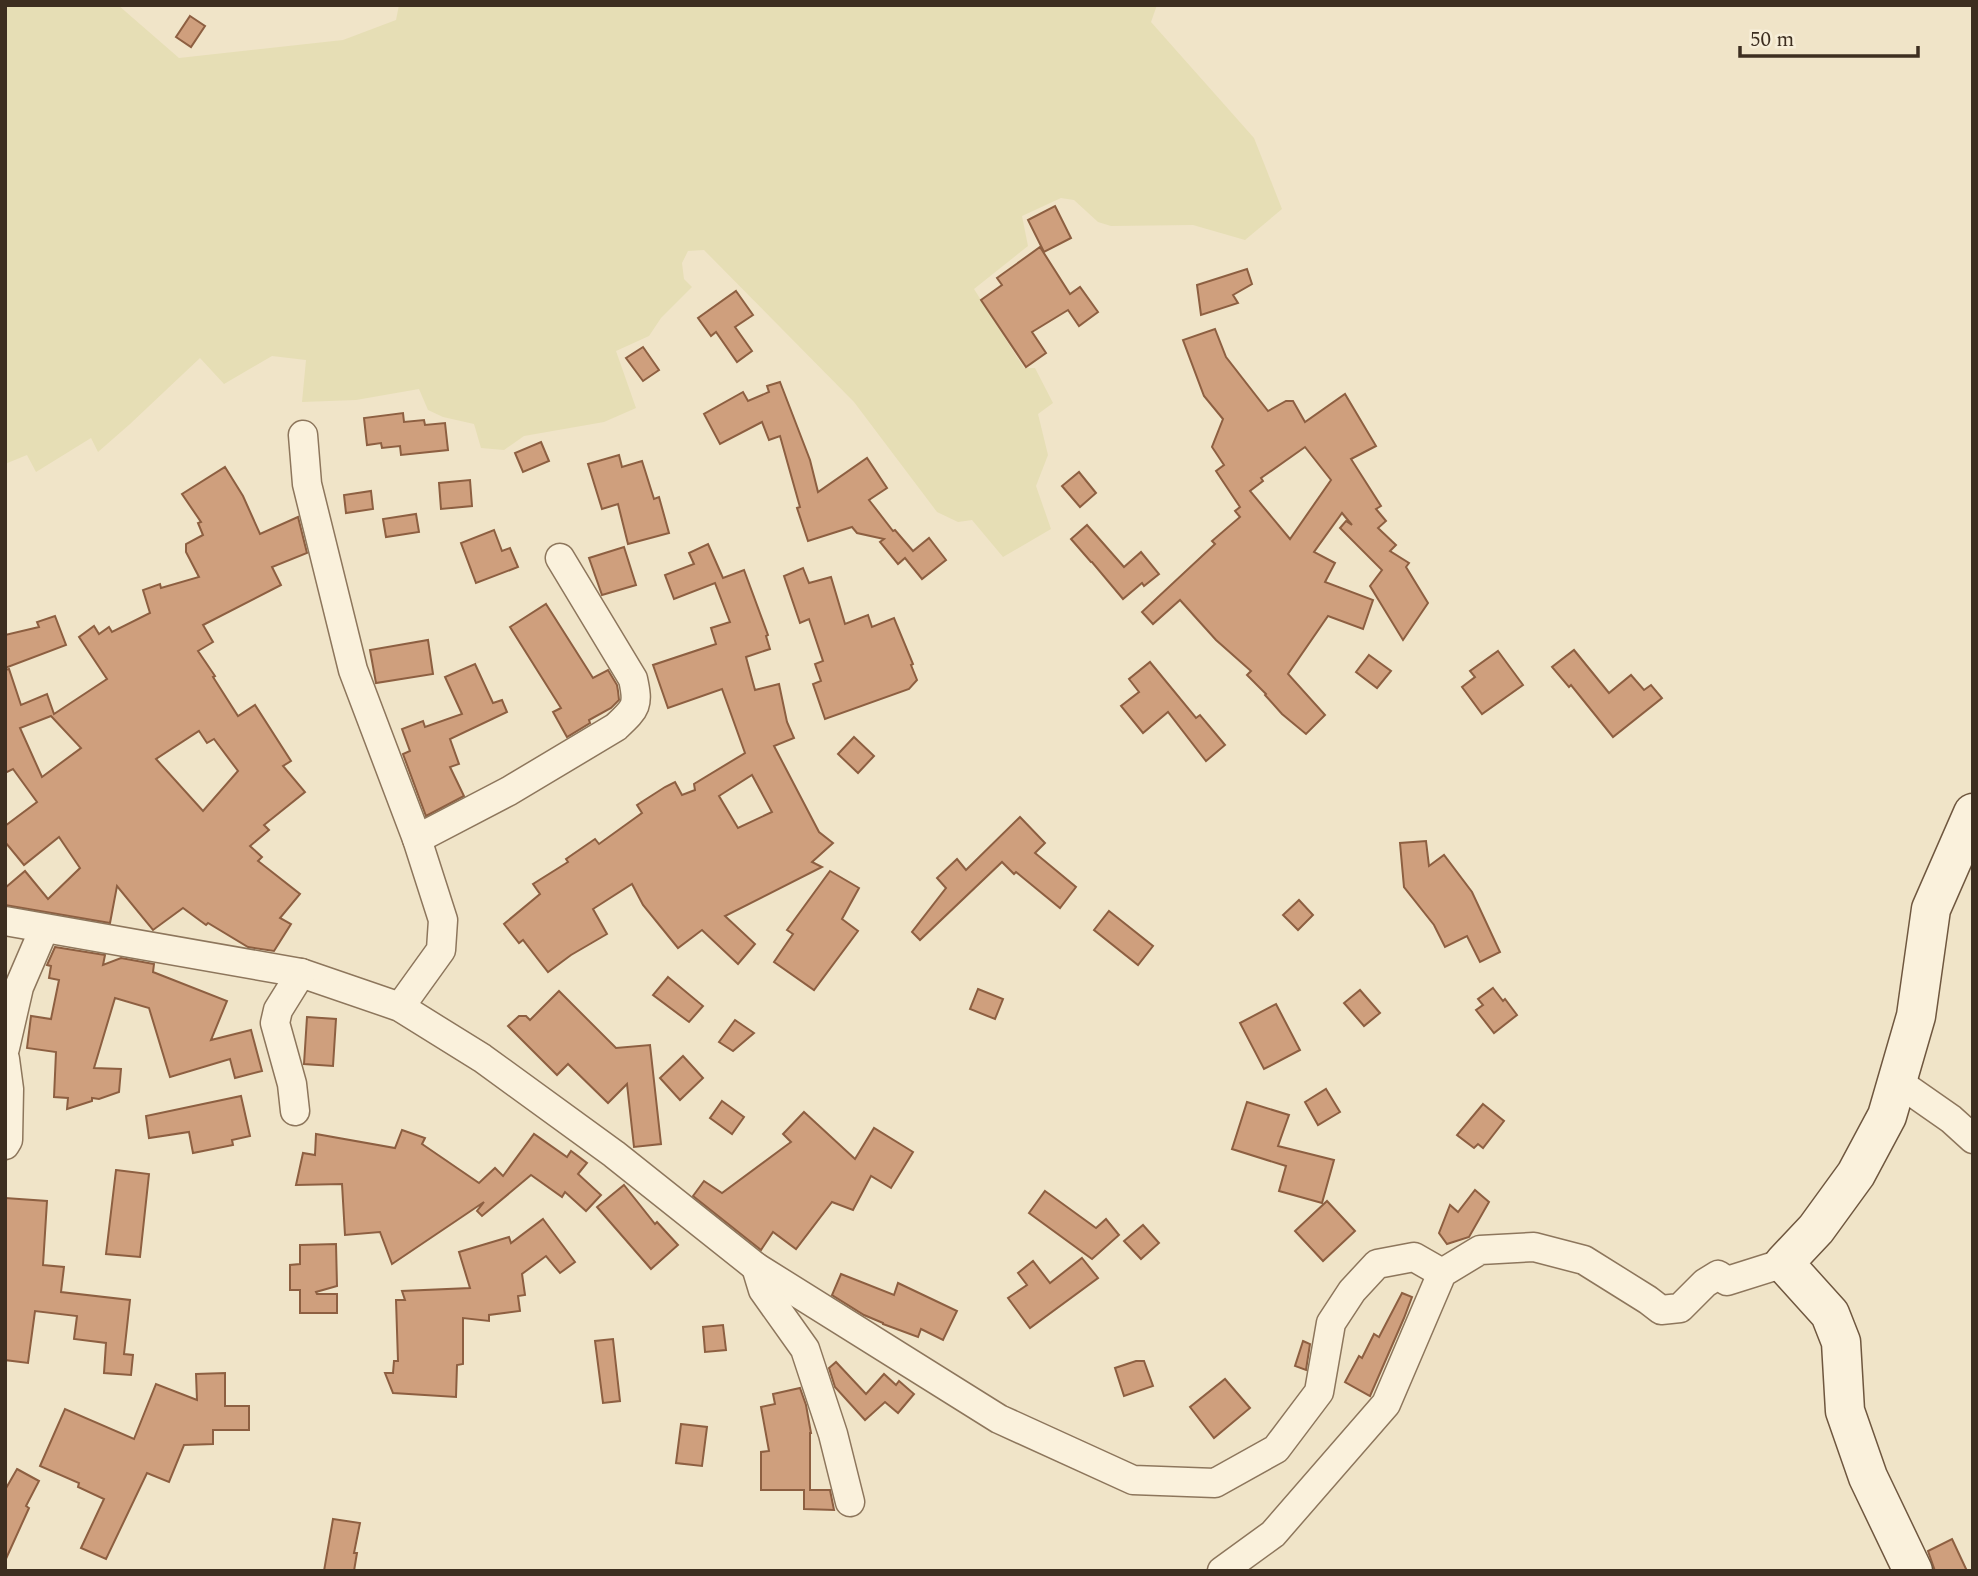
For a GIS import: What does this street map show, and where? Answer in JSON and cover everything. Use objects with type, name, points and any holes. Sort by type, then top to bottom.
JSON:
[{"type":"street","points":[[303,435],[307,484],[353,670],[417,839],[443,920],[441,950],[400,1007]]},
{"type":"street","points":[[417,839],[532,777],[616,727],[631,713],[637,699],[633,679],[560,558]]},
{"type":"street","points":[[1222,1571],[1273,1534],[1386,1404],[1442,1273],[1480,1250],[1534,1247],[1584,1260],[1661,1310],[1680,1308],[1705,1283],[1718,1275],[1727,1281],[1784,1263],[1816,1229],[1856,1174],[1887,1116],[1916,1016],[1931,909],[1973,813]]},
{"type":"street","points":[[5,920],[301,973],[400,1007],[482,1058],[592,1138],[756,1267],[999,1419],[1133,1480],[1215,1483],[1276,1449],[1319,1392],[1331,1323],[1352,1291],[1377,1264],[1414,1257],[1442,1273]]},
{"type":"street","points":[[5,1048],[19,987],[44,929]]},
{"type":"street","points":[[295,1111],[292,1084],[275,1023],[278,1010],[301,973]]},
{"type":"street","points":[[5,1059],[9,1089],[8,1140],[5,1144]]},
{"type":"street","points":[[1898,1082],[1951,1119],[1973,1139]]},
{"type":"street","points":[[1784,1263],[1830,1314],[1841,1342],[1845,1411],[1868,1478],[1913,1571]]},
{"type":"street","points":[[756,1267],[763,1290],[805,1349],[833,1434],[850,1502]]},
{"type":"shaded area","points":[[5,5],[118,5],[179,58],[343,40],[396,20],[399,5],[1157,5],[1151,22],[1254,138],[1282,209],[1245,240],[1193,225],[1111,226],[1098,222],[1074,200],[1061,198],[1022,216],[1028,246],[974,289],[1024,368],[1035,368],[1053,403],[1038,414],[1048,455],[1036,486],[1051,529],[1003,557],[972,520],[958,522],[937,512],[854,402],[704,250],[688,251],[682,263],[684,279],[692,287],[661,318],[649,336],[616,351],[636,408],[604,422],[524,436],[504,450],[481,448],[474,424],[443,417],[428,410],[419,389],[356,400],[302,402],[306,360],[272,356],[224,384],[200,358],[98,452],[91,438],[36,472],[27,455],[5,464]]},
{"type":"building","points":[[190,16],[205,26],[191,47],[176,37]]},
{"type":"building","points":[[1055,206],[1071,238],[1044,252],[1028,220]]},
{"type":"building","points":[[1040,247],[1070,294],[1080,287],[1098,312],[1079,326],[1068,310],[1032,332],[1046,353],[1026,367],[981,300],[1002,285],[997,278]]},
{"type":"building","points":[[1247,269],[1252,284],[1233,295],[1238,303],[1201,315],[1197,285]]},
{"type":"building","points":[[736,291],[753,315],[735,327],[752,351],[737,362],[716,332],[711,336],[698,318]]},
{"type":"building","points":[[1215,329],[1226,357],[1268,411],[1286,401],[1293,401],[1305,422],[1345,394],[1376,446],[1351,459],[1381,506],[1376,509],[1386,521],[1378,528],[1396,545],[1390,551],[1409,563],[1406,567],[1428,603],[1403,640],[1370,586],[1382,570],[1340,528],[1346,521],[1352,525],[1342,513],[1314,552],[1335,563],[1325,582],[1373,600],[1363,629],[1328,616],[1288,674],[1325,715],[1306,734],[1282,714],[1247,675],[1251,671],[1216,640],[1180,600],[1153,624],[1142,612],[1215,544],[1212,541],[1240,517],[1235,511],[1240,507],[1216,471],[1224,465],[1212,447],[1223,419],[1204,396],[1183,340]],"holes":[[[1305,447],[1331,480],[1290,539],[1250,491],[1263,481],[1261,478]]]},
{"type":"building","points":[[643,347],[659,370],[643,381],[626,358]]},
{"type":"building","points":[[780,382],[810,460],[818,492],[867,458],[887,488],[869,500],[893,531],[895,530],[913,551],[929,538],[946,560],[922,579],[905,558],[898,564],[880,542],[884,539],[857,533],[852,527],[808,541],[797,508],[800,507],[780,436],[769,440],[762,422],[720,444],[704,414],[743,392],[748,401],[769,392],[767,386]]},
{"type":"building","points":[[403,413],[404,422],[424,420],[425,425],[445,423],[448,450],[401,455],[400,446],[382,448],[381,443],[367,445],[364,418]]},
{"type":"building","points":[[541,442],[549,461],[523,472],[515,453]]},
{"type":"building","points":[[619,455],[622,467],[642,461],[654,499],[659,497],[669,533],[628,544],[618,504],[602,509],[588,464]]},
{"type":"building","points":[[225,467],[243,496],[260,534],[298,517],[307,553],[272,567],[281,585],[203,625],[213,642],[198,651],[238,716],[255,705],[291,761],[283,766],[305,792],[264,825],[269,830],[250,846],[262,857],[258,861],[300,894],[280,918],[291,924],[274,951],[248,947],[208,923],[206,925],[183,908],[153,930],[117,886],[110,923],[5,905],[5,888],[25,871],[48,899],[80,868],[59,837],[24,865],[5,842],[5,826],[37,802],[13,769],[5,773],[5,670],[9,669],[21,705],[47,694],[54,714],[107,679],[79,637],[94,626],[99,634],[109,627],[112,632],[150,613],[143,590],[160,584],[161,588],[199,577],[186,552],[186,544],[203,535],[198,523],[201,522],[182,494]],"holes":[[[51,716],[81,748],[42,777],[20,728]],[[199,731],[207,743],[214,739],[238,771],[203,811],[156,759]]]},
{"type":"building","points":[[1079,472],[1096,493],[1080,507],[1062,486]]},
{"type":"building","points":[[470,480],[472,506],[441,509],[439,483]]},
{"type":"building","points":[[371,491],[373,509],[346,513],[344,495]]},
{"type":"building","points":[[416,514],[419,532],[386,537],[383,519]]},
{"type":"building","points":[[1087,525],[1124,567],[1141,552],[1159,574],[1144,586],[1142,583],[1123,599],[1071,539]]},
{"type":"building","points":[[494,530],[502,551],[510,548],[518,567],[476,583],[461,543]]},
{"type":"building","points":[[708,544],[723,578],[744,570],[768,635],[766,636],[770,649],[746,657],[755,690],[779,684],[787,722],[794,738],[774,746],[819,832],[833,843],[812,862],[822,867],[725,916],[755,944],[738,964],[702,930],[678,948],[643,905],[632,884],[593,909],[607,934],[548,972],[523,940],[519,943],[504,924],[540,894],[533,884],[568,862],[566,859],[595,839],[599,844],[642,813],[637,805],[665,787],[675,782],[682,795],[695,790],[694,784],[745,753],[722,689],[668,708],[653,665],[716,644],[711,628],[730,622],[715,583],[674,599],[665,575],[694,564],[689,553]],"holes":[[[752,775],[772,812],[738,828],[719,796]]]},
{"type":"building","points":[[624,547],[636,585],[602,595],[589,558]]},
{"type":"building","points":[[803,568],[809,583],[831,577],[845,624],[868,615],[872,627],[894,618],[917,680],[909,689],[825,719],[813,684],[821,681],[815,664],[823,661],[809,619],[800,623],[784,576]]},
{"type":"building","points":[[546,604],[593,678],[608,670],[618,691],[619,700],[611,708],[567,737],[553,712],[561,708],[510,627]]},
{"type":"building","points":[[55,616],[66,645],[5,668],[5,635],[39,627],[37,622]]},
{"type":"building","points":[[428,640],[433,674],[376,683],[370,650]]},
{"type":"building","points":[[1574,650],[1609,693],[1631,675],[1644,690],[1651,685],[1662,698],[1613,737],[1571,685],[1569,687],[1552,667]]},
{"type":"building","points":[[1498,651],[1523,685],[1482,714],[1462,687],[1475,677],[1470,671]]},
{"type":"building","points":[[1369,655],[1391,671],[1377,688],[1356,672]]},
{"type":"building","points":[[1150,662],[1196,718],[1200,715],[1225,745],[1206,761],[1168,712],[1143,733],[1121,706],[1139,692],[1129,679]]},
{"type":"building","points":[[475,664],[493,703],[502,700],[507,712],[450,739],[459,764],[450,767],[464,796],[426,816],[403,754],[410,751],[402,729],[423,721],[425,727],[462,714],[445,677]]},
{"type":"building","points":[[854,737],[874,756],[858,773],[838,754]]},
{"type":"building","points":[[1020,817],[1045,843],[1035,853],[1076,887],[1060,908],[1002,862],[920,940],[912,932],[946,888],[937,878],[957,859],[966,870]]},
{"type":"building","points":[[1426,841],[1429,866],[1444,855],[1472,892],[1500,952],[1480,962],[1467,936],[1445,947],[1434,925],[1404,887],[1400,843]]},
{"type":"building","points":[[830,871],[859,888],[842,919],[858,931],[814,990],[774,962],[793,934],[787,930]]},
{"type":"building","points":[[1299,900],[1313,915],[1298,930],[1283,915]]},
{"type":"building","points":[[1109,911],[1153,946],[1138,965],[1094,930]]},
{"type":"building","points":[[55,947],[105,955],[103,965],[121,958],[154,964],[153,972],[227,1001],[211,1040],[251,1030],[262,1071],[235,1078],[230,1059],[170,1077],[149,1008],[115,998],[94,1068],[121,1069],[119,1092],[99,1099],[92,1098],[92,1101],[67,1109],[68,1098],[54,1097],[56,1052],[27,1048],[31,1016],[51,1019],[59,980],[49,978],[51,966],[47,965]]},
{"type":"building","points":[[668,977],[703,1006],[689,1022],[653,995]]},
{"type":"building","points":[[1493,988],[1517,1015],[1494,1033],[1476,1010],[1483,1005],[1478,999]]},
{"type":"building","points":[[978,989],[1003,999],[995,1019],[970,1009]]},
{"type":"building","points":[[1360,990],[1380,1013],[1364,1026],[1344,1003]]},
{"type":"building","points":[[559,991],[616,1048],[650,1045],[661,1144],[634,1147],[627,1084],[608,1103],[568,1064],[557,1075],[508,1026],[519,1016],[526,1016],[530,1020]]},
{"type":"building","points":[[1276,1004],[1300,1050],[1264,1069],[1240,1023]]},
{"type":"building","points":[[307,1017],[336,1019],[333,1066],[304,1064]]},
{"type":"building","points":[[735,1020],[754,1033],[733,1051],[719,1042]]},
{"type":"building","points":[[683,1056],[703,1078],[680,1100],[660,1078]]},
{"type":"building","points":[[1326,1089],[1340,1112],[1318,1125],[1305,1102]]},
{"type":"building","points":[[241,1096],[250,1136],[232,1140],[233,1145],[193,1153],[189,1132],[149,1138],[146,1116]]},
{"type":"building","points":[[722,1101],[744,1117],[732,1134],[710,1118]]},
{"type":"building","points":[[1247,1102],[1289,1115],[1278,1146],[1334,1160],[1322,1203],[1279,1191],[1286,1166],[1232,1149]]},
{"type":"building","points":[[1483,1104],[1504,1121],[1483,1148],[1478,1144],[1474,1148],[1457,1135]]},
{"type":"building","points":[[804,1112],[855,1159],[874,1128],[913,1152],[891,1188],[871,1176],[853,1210],[832,1202],[796,1249],[773,1232],[761,1250],[693,1196],[704,1181],[722,1193],[791,1142],[783,1134]]},
{"type":"building","points":[[402,1130],[425,1138],[422,1144],[479,1183],[495,1168],[503,1176],[534,1134],[567,1157],[571,1151],[587,1163],[578,1174],[601,1195],[586,1211],[565,1192],[562,1197],[531,1175],[482,1216],[477,1211],[484,1202],[392,1264],[380,1232],[345,1235],[342,1184],[296,1185],[303,1153],[315,1155],[316,1134],[395,1148]]},
{"type":"building","points":[[116,1170],[149,1174],[140,1257],[106,1254]]},
{"type":"building","points":[[624,1185],[655,1224],[657,1222],[678,1245],[651,1269],[597,1207]]},
{"type":"building","points":[[1475,1190],[1489,1202],[1469,1237],[1447,1244],[1439,1233],[1450,1205],[1458,1212]]},
{"type":"building","points":[[1045,1191],[1096,1228],[1106,1219],[1119,1235],[1092,1259],[1029,1213]]},
{"type":"building","points":[[5,1198],[47,1201],[43,1265],[64,1267],[61,1292],[130,1300],[124,1354],[133,1355],[131,1375],[104,1373],[106,1343],[74,1339],[77,1316],[35,1311],[28,1363],[5,1360]]},
{"type":"building","points":[[1327,1201],[1355,1231],[1323,1261],[1295,1231]]},
{"type":"building","points":[[543,1219],[575,1262],[560,1273],[546,1256],[522,1274],[525,1295],[518,1296],[520,1311],[489,1315],[489,1321],[463,1318],[463,1364],[457,1365],[456,1397],[393,1393],[385,1373],[393,1373],[394,1361],[398,1361],[396,1300],[405,1300],[402,1291],[470,1288],[459,1252],[509,1237],[511,1243]]},
{"type":"building","points":[[1143,1225],[1159,1243],[1141,1259],[1124,1241]]},
{"type":"building","points":[[336,1244],[337,1286],[316,1292],[337,1294],[337,1313],[300,1313],[300,1290],[290,1290],[290,1265],[300,1264],[300,1245]]},
{"type":"building","points":[[1082,1258],[1098,1278],[1030,1328],[1008,1298],[1027,1285],[1018,1273],[1033,1261],[1050,1283]]},
{"type":"building","points":[[841,1274],[894,1295],[898,1283],[957,1311],[943,1340],[921,1329],[918,1337],[864,1315],[832,1295]]},
{"type":"building","points":[[1402,1293],[1412,1297],[1370,1396],[1345,1382],[1359,1356],[1362,1358],[1374,1334],[1379,1337]]},
{"type":"building","points":[[723,1325],[726,1350],[705,1352],[703,1327]]},
{"type":"building","points":[[613,1339],[620,1401],[603,1403],[595,1341]]},
{"type":"building","points":[[1303,1341],[1310,1344],[1306,1370],[1295,1366]]},
{"type":"building","points":[[1144,1361],[1153,1386],[1124,1396],[1115,1368]]},
{"type":"building","points":[[836,1362],[866,1394],[884,1374],[896,1385],[899,1381],[914,1394],[898,1413],[885,1402],[865,1420],[835,1387],[829,1368]]},
{"type":"building","points":[[225,1373],[225,1406],[249,1406],[249,1430],[213,1430],[213,1444],[184,1445],[169,1482],[147,1473],[106,1559],[81,1548],[104,1499],[78,1487],[79,1483],[40,1466],[65,1409],[134,1439],[156,1384],[197,1400],[196,1374]]},
{"type":"building","points":[[1225,1379],[1250,1408],[1214,1438],[1190,1407]]},
{"type":"building","points":[[800,1388],[811,1433],[810,1490],[830,1490],[834,1510],[804,1509],[804,1490],[761,1490],[761,1452],[769,1451],[761,1407],[775,1404],[773,1394]]},
{"type":"building","points":[[681,1424],[707,1427],[702,1466],[676,1463]]},
{"type":"building","points":[[17,1469],[39,1481],[26,1506],[29,1508],[5,1561],[5,1490]]},
{"type":"building","points":[[333,1519],[360,1523],[354,1553],[357,1553],[354,1571],[324,1571]]},
{"type":"building","points":[[1952,1539],[1967,1571],[1935,1571],[1928,1551]]}]
